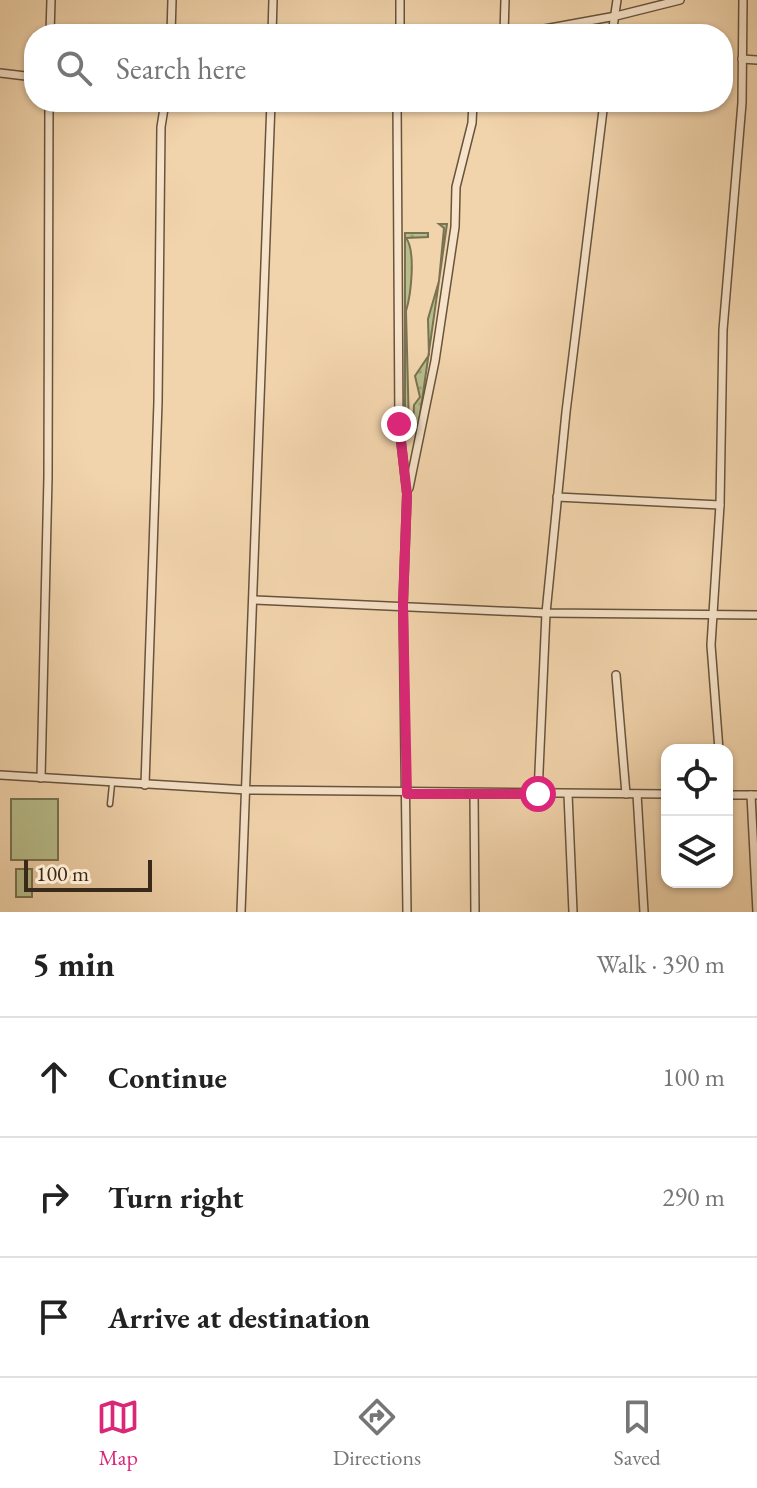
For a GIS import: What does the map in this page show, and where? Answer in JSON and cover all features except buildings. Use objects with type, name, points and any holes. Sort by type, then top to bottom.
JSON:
[{"type":"street","points":[[50,24],[51,0]]},
{"type":"street","points":[[171,24],[172,0]]},
{"type":"street","points":[[272,24],[273,0]]},
{"type":"street","points":[[400,0],[400,24]]},
{"type":"street","points":[[504,24],[505,0]]},
{"type":"street","points":[[614,24],[617,0]]},
{"type":"street","points":[[572,24],[680,0]]},
{"type":"street","points":[[718,744],[714,714],[713,614],[720,505],[723,330],[742,59],[743,0]]},
{"type":"street","points":[[742,59],[757,60]]},
{"type":"street","points":[[0,73],[24,76]]},
{"type":"street","points":[[41,778],[48,477],[49,112]]},
{"type":"street","points":[[145,785],[158,402],[163,112]]},
{"type":"street","points":[[241,912],[255,600],[271,112]]},
{"type":"street","points":[[397,112],[399,424],[407,494],[403,605],[407,912]]},
{"type":"street","points":[[407,494],[435,361],[455,227],[456,187],[473,112]]},
{"type":"street","points":[[538,794],[546,613],[557,497],[603,112]]},
{"type":"street","points":[[557,497],[720,505]]},
{"type":"street","points":[[255,600],[546,613],[757,615]]},
{"type":"street","points":[[616,675],[626,794]]},
{"type":"street","points":[[0,775],[247,790],[407,794],[661,794]]},
{"type":"street","points":[[474,794],[475,912]]},
{"type":"street","points":[[568,794],[573,912]]},
{"type":"street","points":[[637,794],[644,912]]},
{"type":"street","points":[[733,795],[754,795],[757,912]]},
{"type":"lane","points":[[110,804],[112,784]]},
{"type":"green space","points":[[439,224],[447,224],[439,280],[444,228]]},
{"type":"green space","points":[[405,233],[428,233],[428,237],[406,238],[412,263],[406,311],[409,428],[405,424]]},
{"type":"green space","points":[[439,281],[429,352],[428,319]]},
{"type":"green space","points":[[428,356],[418,427],[413,429],[414,405],[420,397],[415,376]]},
{"type":"green space","points":[[11,799],[58,799],[58,860],[11,860]]},
{"type":"green space","points":[[16,869],[32,869],[32,897],[16,897]]},
{"type":"route","points":[[399,424],[407,494],[403,605],[407,794],[538,794]]}]
